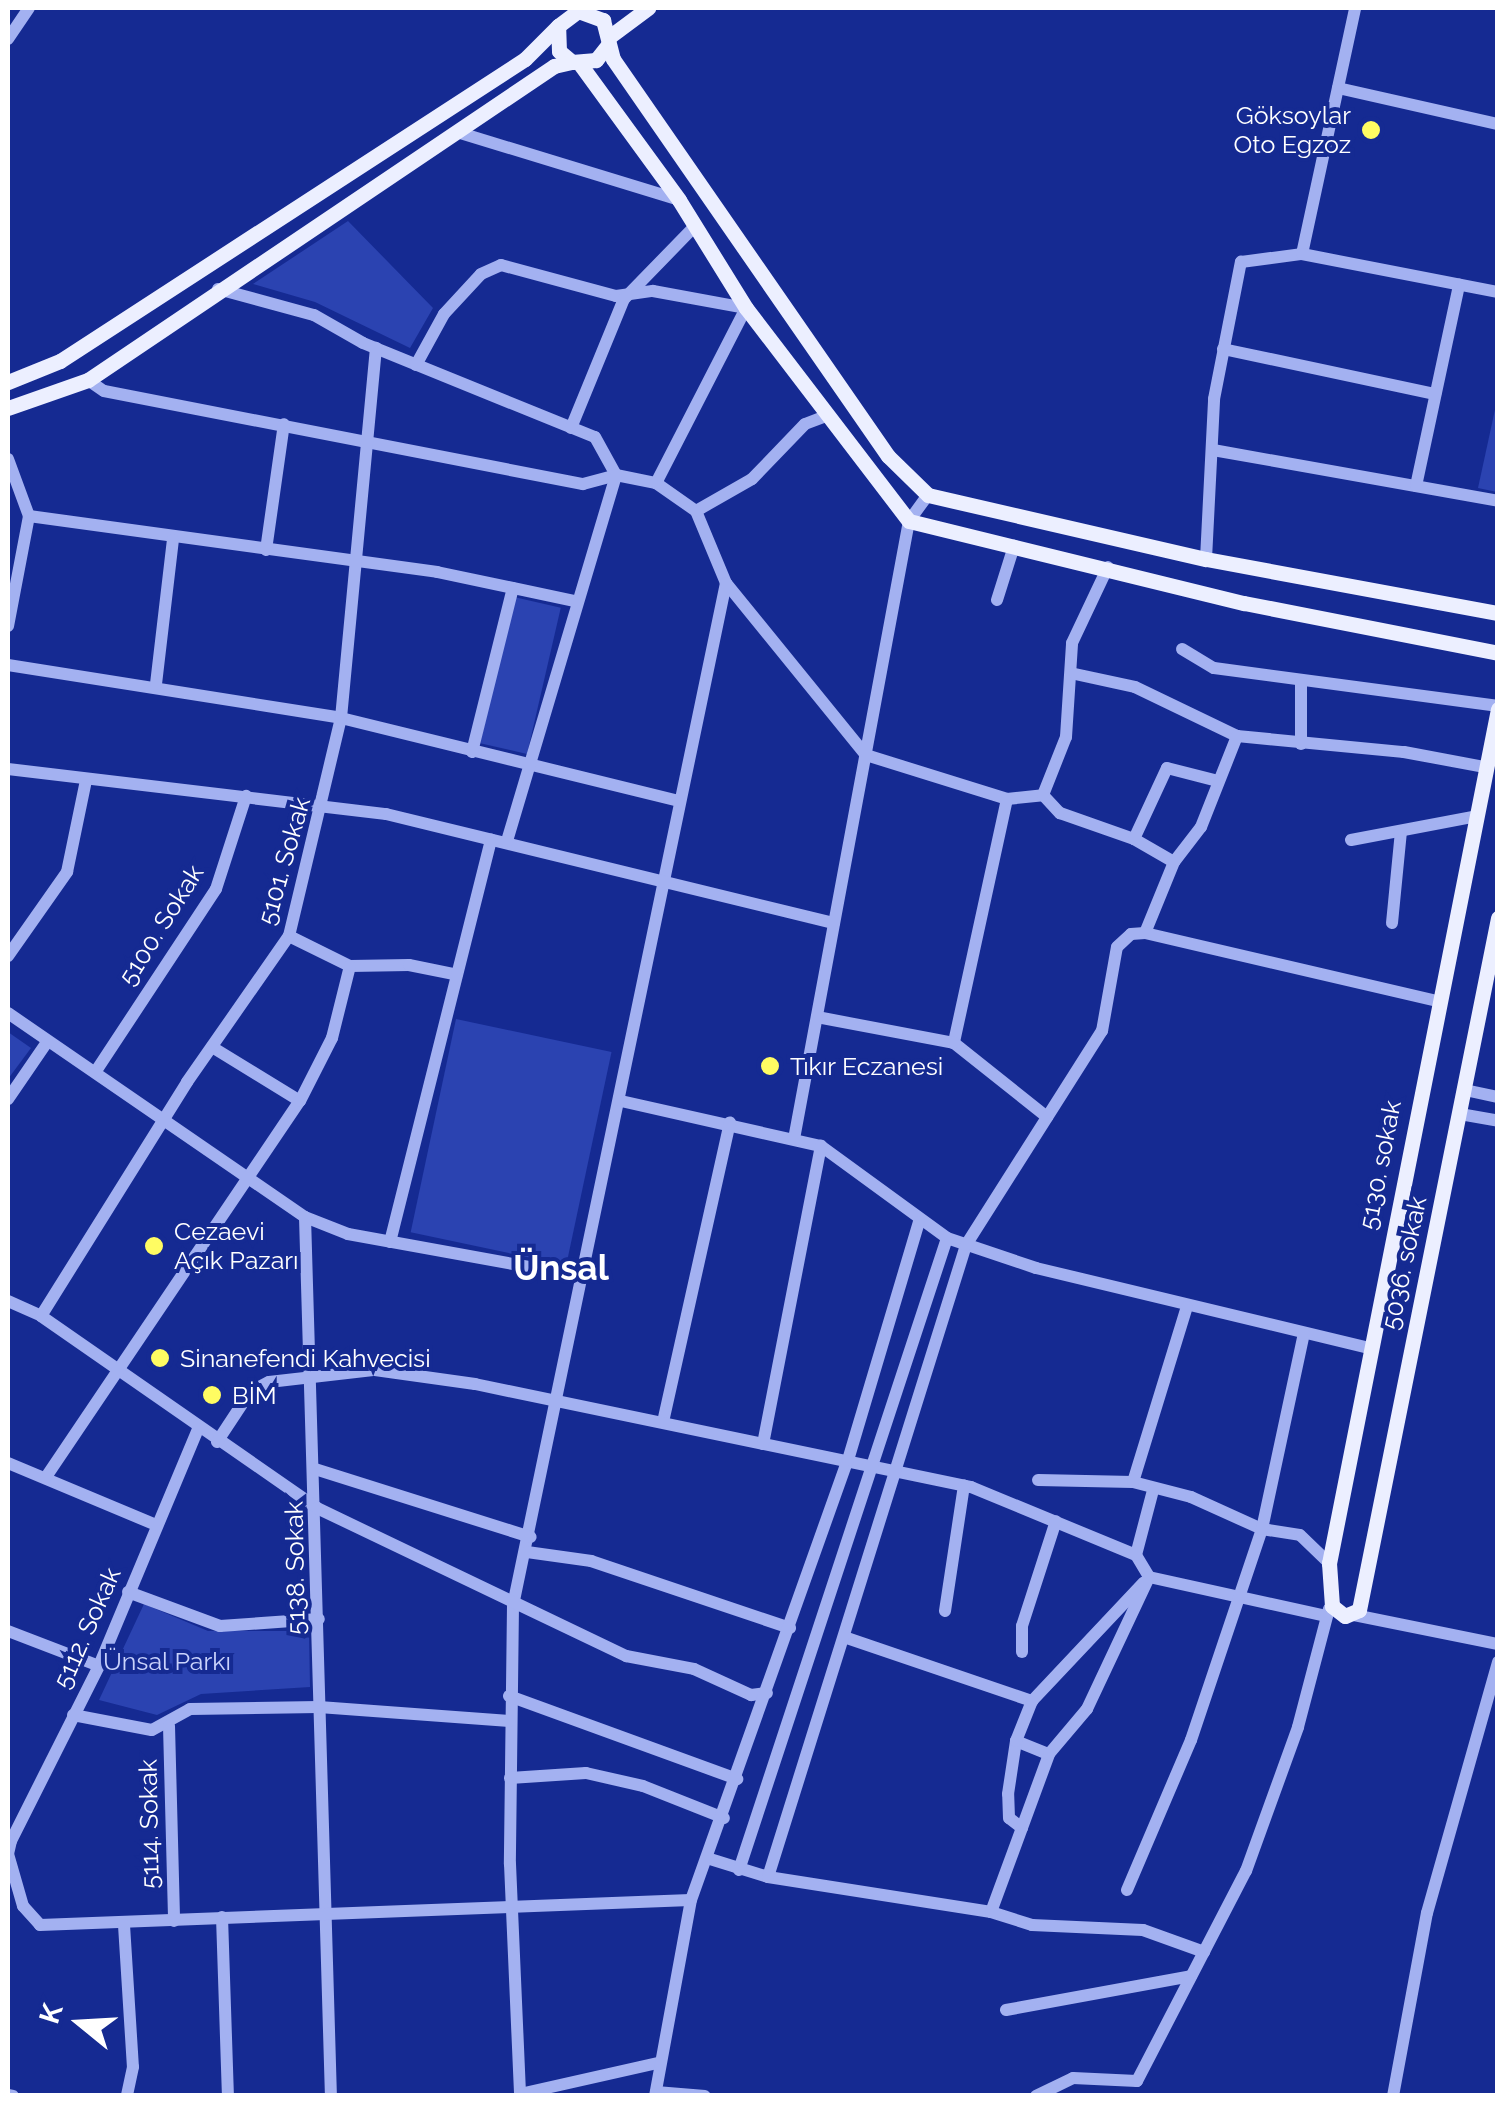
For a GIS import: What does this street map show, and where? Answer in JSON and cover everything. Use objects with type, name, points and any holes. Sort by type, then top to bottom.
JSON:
[{"type":"main road","points":[[8,408],[88,380],[554,66],[596,60],[608,42],[648,8]]},
{"type":"main road","points":[[11,380],[60,362],[524,59],[559,18],[584,9],[603,20],[608,42],[888,456],[928,495],[1206,559],[1498,614]]},
{"type":"main road","points":[[559,18],[559,51],[576,63],[679,200],[746,308],[909,521],[1108,566],[1244,604],[1498,653]]},
{"type":"main road","name":"5130. sokak","points":[[1329,1609],[1330,1563],[1370,1348],[1473,817],[1498,708]]},
{"type":"main road","name":"5036. sokak","points":[[1354,1615],[1498,918]]},
{"type":"main road","points":[[1329,1609],[1354,1615]]},
{"type":"street","points":[[8,40],[29,8]]},
{"type":"street","points":[[1302,254],[1355,8]]},
{"type":"street","points":[[1338,88],[1498,124]]},
{"type":"street","points":[[458,132],[679,200]]},
{"type":"street","points":[[570,428],[601,344],[630,294],[695,226]]},
{"type":"street","points":[[1206,559],[1223,348],[1241,262],[1302,254],[1498,292]]},
{"type":"street","points":[[416,365],[444,314],[481,274],[501,265],[616,296],[653,291],[746,308],[656,483]]},
{"type":"street","points":[[1416,486],[1458,285]]},
{"type":"street","points":[[218,290],[314,315],[376,348],[594,437],[616,475],[575,601],[533,767],[507,841]]},
{"type":"street","name":"5101. Sokak","points":[[42,1316],[212,1047],[288,936],[324,806],[341,718],[376,348]]},
{"type":"street","points":[[1223,348],[1435,394]]},
{"type":"street","points":[[88,380],[104,391],[583,484],[616,475],[656,483],[696,511],[726,583],[866,755],[1007,799],[1043,795]]},
{"type":"street","points":[[696,511],[752,479],[805,424],[828,415]]},
{"type":"street","points":[[266,550],[284,424]]},
{"type":"street","points":[[1213,450],[1498,501]]},
{"type":"street","points":[[8,460],[29,516],[8,626]]},
{"type":"street","points":[[794,1139],[909,521],[928,495]]},
{"type":"street","points":[[29,516],[173,540],[357,562],[575,601]]},
{"type":"street","points":[[156,684],[173,540]]},
{"type":"street","points":[[997,600],[1014,546]]},
{"type":"street","points":[[1043,795],[1066,737],[1075,674],[1072,643],[1108,566]]},
{"type":"street","points":[[658,2063],[520,2095],[510,1778],[513,1605],[560,1405],[726,583]]},
{"type":"street","points":[[472,752],[513,588]]},
{"type":"street","points":[[1182,649],[1214,668],[1498,708]]},
{"type":"street","points":[[8,665],[156,684],[341,718],[679,801]]},
{"type":"street","points":[[1075,674],[1135,688],[1237,736],[1404,752],[1484,767]]},
{"type":"street","points":[[1301,744],[1302,680]]},
{"type":"street","points":[[1145,933],[1174,862],[1200,827],[1237,736]]},
{"type":"street","points":[[1134,840],[1167,768],[1218,782]]},
{"type":"street","points":[[8,769],[324,806],[507,841],[834,923]]},
{"type":"street","points":[[8,956],[67,872],[86,780]]},
{"type":"street","points":[[1043,795],[1060,813],[1134,840],[1174,862]]},
{"type":"street","name":"5100. Sokak","points":[[96,1071],[216,890],[246,796]]},
{"type":"street","points":[[954,1043],[1007,799]]},
{"type":"street","points":[[1351,840],[1473,817]]},
{"type":"street","points":[[1392,923],[1401,831]]},
{"type":"street","points":[[390,1242],[491,838]]},
{"type":"street","points":[[768,1878],[966,1245],[1102,1032],[1117,947],[1131,934],[1145,933],[1438,1002]]},
{"type":"street","points":[[288,936],[350,966],[409,965],[454,974]]},
{"type":"street","points":[[46,1477],[122,1374],[300,1101],[332,1038],[350,966]]},
{"type":"street","points":[[8,1013],[252,1176],[305,1217],[390,1242],[585,1277]]},
{"type":"street","points":[[817,1017],[954,1043],[1048,1117]]},
{"type":"street","points":[[8,1098],[47,1042]]},
{"type":"street","points":[[212,1047],[300,1101]]},
{"type":"street","points":[[1465,1090],[1498,1097]]},
{"type":"street","points":[[620,1100],[730,1122],[821,1146],[919,1222],[966,1245],[1187,1307],[1370,1348]]},
{"type":"street","points":[[1460,1114],[1498,1122]]},
{"type":"street","points":[[663,1422],[730,1122]]},
{"type":"street","points":[[763,1444],[821,1146]]},
{"type":"street","name":"5138. Sokak","points":[[305,1217],[317,1508],[322,1919],[331,2096]]},
{"type":"street","points":[[706,2096],[656,2094],[658,2063],[691,1900],[710,1859],[848,1460],[919,1222]]},
{"type":"street","points":[[740,1870],[947,1238]]},
{"type":"street","points":[[8,1301],[42,1316],[198,1429],[317,1508],[626,1656],[694,1669],[751,1695],[768,1693]]},
{"type":"street","points":[[1133,1482],[1187,1307]]},
{"type":"street","points":[[1127,1890],[1191,1740],[1262,1529],[1304,1333]]},
{"type":"street","points":[[217,1442],[256,1386],[375,1370],[475,1384],[560,1405],[897,1468],[964,1485],[1136,1555],[1149,1576],[1239,1598],[1329,1609],[1298,1728],[1246,1871],[1137,2080],[1073,2078],[1036,2096]]},
{"type":"street","name":"5112. Sokak","points":[[9,1852],[98,1666],[198,1429]]},
{"type":"street","points":[[8,1464],[156,1526]]},
{"type":"street","points":[[315,1469],[530,1538]]},
{"type":"street","points":[[1038,1480],[1133,1482],[1191,1497],[1262,1529],[1300,1535],[1330,1563]]},
{"type":"street","points":[[945,1611],[964,1485]]},
{"type":"street","points":[[1136,1555],[1153,1490]]},
{"type":"street","points":[[1022,1652],[1022,1626],[1056,1521]]},
{"type":"street","points":[[527,1552],[592,1561],[790,1628]]},
{"type":"street","points":[[1022,1828],[1009,1818],[1016,1740],[1032,1702],[1149,1576]]},
{"type":"street","points":[[991,1912],[1049,1754],[1087,1709],[1149,1576]]},
{"type":"street","points":[[128,1592],[220,1626],[318,1619]]},
{"type":"street","points":[[1354,1615],[1498,1644]]},
{"type":"street","points":[[8,1631],[98,1666]]},
{"type":"street","points":[[844,1637],[1032,1702]]},
{"type":"street","points":[[1393,2096],[1428,1913],[1498,1662]]},
{"type":"street","points":[[509,1696],[738,1779]]},
{"type":"street","points":[[73,1715],[152,1730],[169,1726],[190,1709],[318,1707],[510,1720]]},
{"type":"street","name":"5114. Sokak","points":[[169,1726],[174,1921]]},
{"type":"street","points":[[1016,1740],[1049,1754]]},
{"type":"street","points":[[510,1778],[586,1773],[643,1786],[724,1818]]},
{"type":"street","points":[[9,1852],[24,1906],[40,1925],[124,1925],[222,1917],[322,1919],[691,1900]]},
{"type":"street","points":[[710,1859],[768,1878],[991,1912],[1032,1925],[1143,1930],[1204,1952]]},
{"type":"street","points":[[222,1917],[228,2096]]},
{"type":"street","points":[[124,1925],[134,2067],[127,2096]]},
{"type":"street","points":[[1006,2010],[1191,1976]]},
{"type":"green space","points":[[348,221],[433,308],[410,348],[315,302],[253,284]]},
{"type":"green space","points":[[1498,405],[1497,492],[1478,488]]},
{"type":"green space","points":[[514,597],[561,608],[527,754],[480,743]]},
{"type":"green space","points":[[456,1019],[612,1052],[566,1265],[411,1232]]},
{"type":"green space","points":[[8,1032],[31,1048],[8,1079]]},
{"type":"green space","name":"Ünsal Parkı","points":[[144,1604],[208,1631],[309,1631],[310,1687],[201,1694],[157,1715],[99,1700]]},
{"type":"place","name":"Göksoylar Oto Egzoz","points":[[1371,130]]},
{"type":"place","name":"Tıkır Eczanesi","points":[[770,1066]]},
{"type":"place","name":"Cezaevi Açık Pazarı","points":[[154,1246]]},
{"type":"place","name":"Sinanefendi Kahvecisi","points":[[160,1358]]},
{"type":"place","name":"BİM","points":[[212,1395]]},
{"type":"district","name":"Ünsal","points":[[561,1268]]}]
